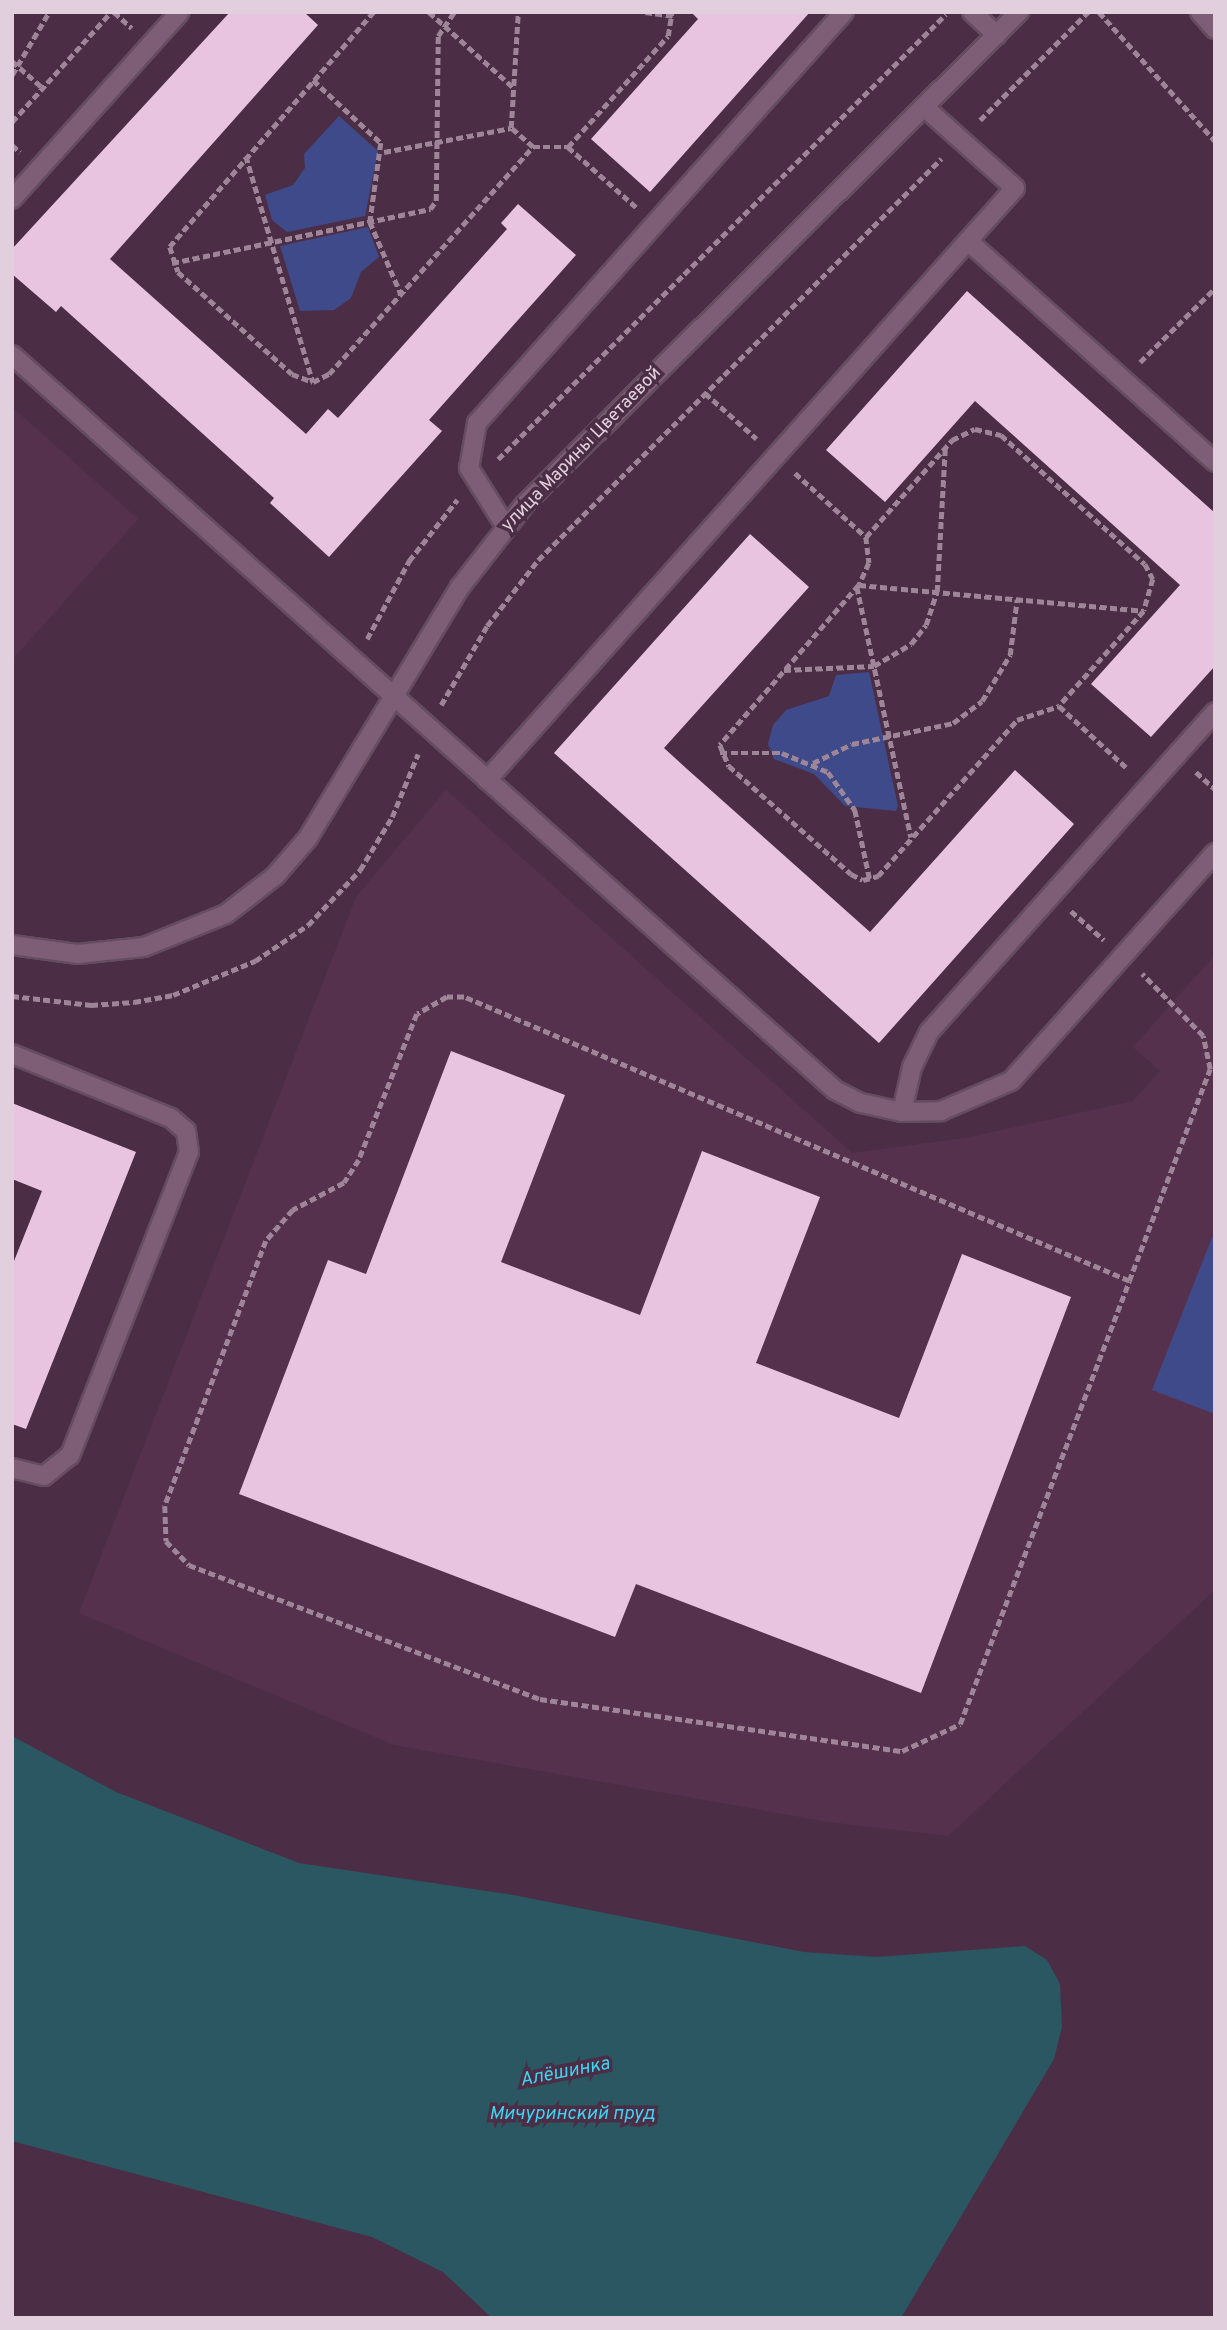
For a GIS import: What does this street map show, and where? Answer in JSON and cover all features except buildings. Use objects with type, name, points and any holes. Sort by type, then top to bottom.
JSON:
[{"type":"street","points":[[12,199],[180,12]]},
{"type":"street","points":[[506,527],[476,481],[467,454],[477,423],[844,12]]},
{"type":"street","points":[[972,12],[997,35]]},
{"type":"street","name":"улица Марины Цветаевой","points":[[12,945],[78,954],[173,938],[249,898],[308,838],[439,618],[506,527],[1019,12]]},
{"type":"street","points":[[1200,12],[1215,29]]},
{"type":"street","points":[[487,779],[1015,188],[924,107]]},
{"type":"street","points":[[968,242],[1215,462]]},
{"type":"street","points":[[12,355],[835,1090],[902,1112],[975,1102],[1011,1081],[1215,853]]},
{"type":"street","points":[[902,1112],[912,1066],[929,1032],[1215,712]]},
{"type":"street","points":[[12,1054],[171,1118],[186,1131],[189,1152],[70,1455],[44,1476],[12,1468]]},
{"type":"path","points":[[12,75],[49,12]]},
{"type":"path","points":[[12,122],[111,12]]},
{"type":"path","points":[[172,263],[174,236],[374,12]]},
{"type":"path","points":[[429,12],[514,88]]},
{"type":"path","points":[[172,263],[370,222],[433,206],[443,25],[454,12]]},
{"type":"path","points":[[511,128],[518,12]]},
{"type":"path","points":[[568,148],[668,36],[673,14],[645,12]]},
{"type":"path","points":[[355,661],[409,561],[476,481],[947,12]]},
{"type":"path","points":[[12,996],[91,1005],[147,1000],[230,975],[283,944],[337,897],[375,848],[429,727],[517,584],[1088,12]]},
{"type":"path","points":[[1099,12],[1215,141]]},
{"type":"path","points":[[12,61],[43,88]]},
{"type":"path","points":[[313,80],[377,138],[384,152],[370,222],[401,294]]},
{"type":"path","points":[[384,152],[511,128]]},
{"type":"path","points":[[511,128],[533,147],[568,148],[626,199]]},
{"type":"path","points":[[172,263],[292,374],[313,382],[329,374],[533,147]]},
{"type":"path","points":[[246,156],[313,382]]},
{"type":"path","points":[[1124,381],[1215,288]]},
{"type":"path","points":[[705,393],[866,537]]},
{"type":"path","points":[[720,753],[723,737],[858,586],[867,571],[866,537],[945,448],[975,429],[1001,435],[1145,564],[1153,594],[1144,611],[1059,706],[1017,720],[870,880]]},
{"type":"path","points":[[783,670],[874,666],[911,644],[937,592],[945,448]]},
{"type":"path","points":[[858,586],[1144,611]]},
{"type":"path","points":[[858,586],[911,838]]},
{"type":"path","points":[[813,762],[852,744],[890,739],[953,723],[982,701],[1010,655],[1017,599]]},
{"type":"path","points":[[1059,706],[1125,766]]},
{"type":"path","points":[[720,753],[782,753],[813,762],[851,800],[870,880]]},
{"type":"path","points":[[720,753],[851,874],[870,880]]},
{"type":"path","points":[[1052,894],[1190,1017],[1203,1035],[1210,1069],[960,1724],[912,1749],[540,1699],[189,1565],[174,1554],[162,1526],[266,1241],[293,1210],[344,1183],[359,1160],[417,1014],[447,997],[464,997],[1129,1281]]},
{"type":"shaded area","points":[[339,116],[378,151],[365,216],[287,232],[272,220],[265,195],[293,185],[305,168],[304,154]]},
{"type":"shaded area","points":[[368,227],[379,257],[361,272],[351,298],[334,310],[300,311],[280,246]]},
{"type":"shaded area","points":[[12,407],[138,519],[12,660]]},
{"type":"shaded area","points":[[869,672],[898,806],[896,811],[845,806],[814,774],[774,759],[768,744],[773,725],[786,710],[829,696],[836,675]]},
{"type":"shaded area","points":[[446,790],[852,1153],[965,1138],[1133,1101],[1160,1071],[1133,1047],[1215,955],[1215,1590],[948,1836],[829,1822],[394,1745],[79,1613],[356,897]]},
{"type":"shaded area","points":[[1215,1230],[1215,1414],[1152,1390]]},
{"type":"water","name":"Мичуринский пруд","points":[[12,1736],[116,1792],[299,1863],[513,1895],[804,1952],[877,1957],[1025,1946],[1047,1960],[1060,1984],[1062,2027],[1054,2059],[901,2318],[492,2318],[443,2272],[372,2237],[12,2141]]},
{"type":"water label","name":"Алёшинка","points":[[565,2073]]}]
